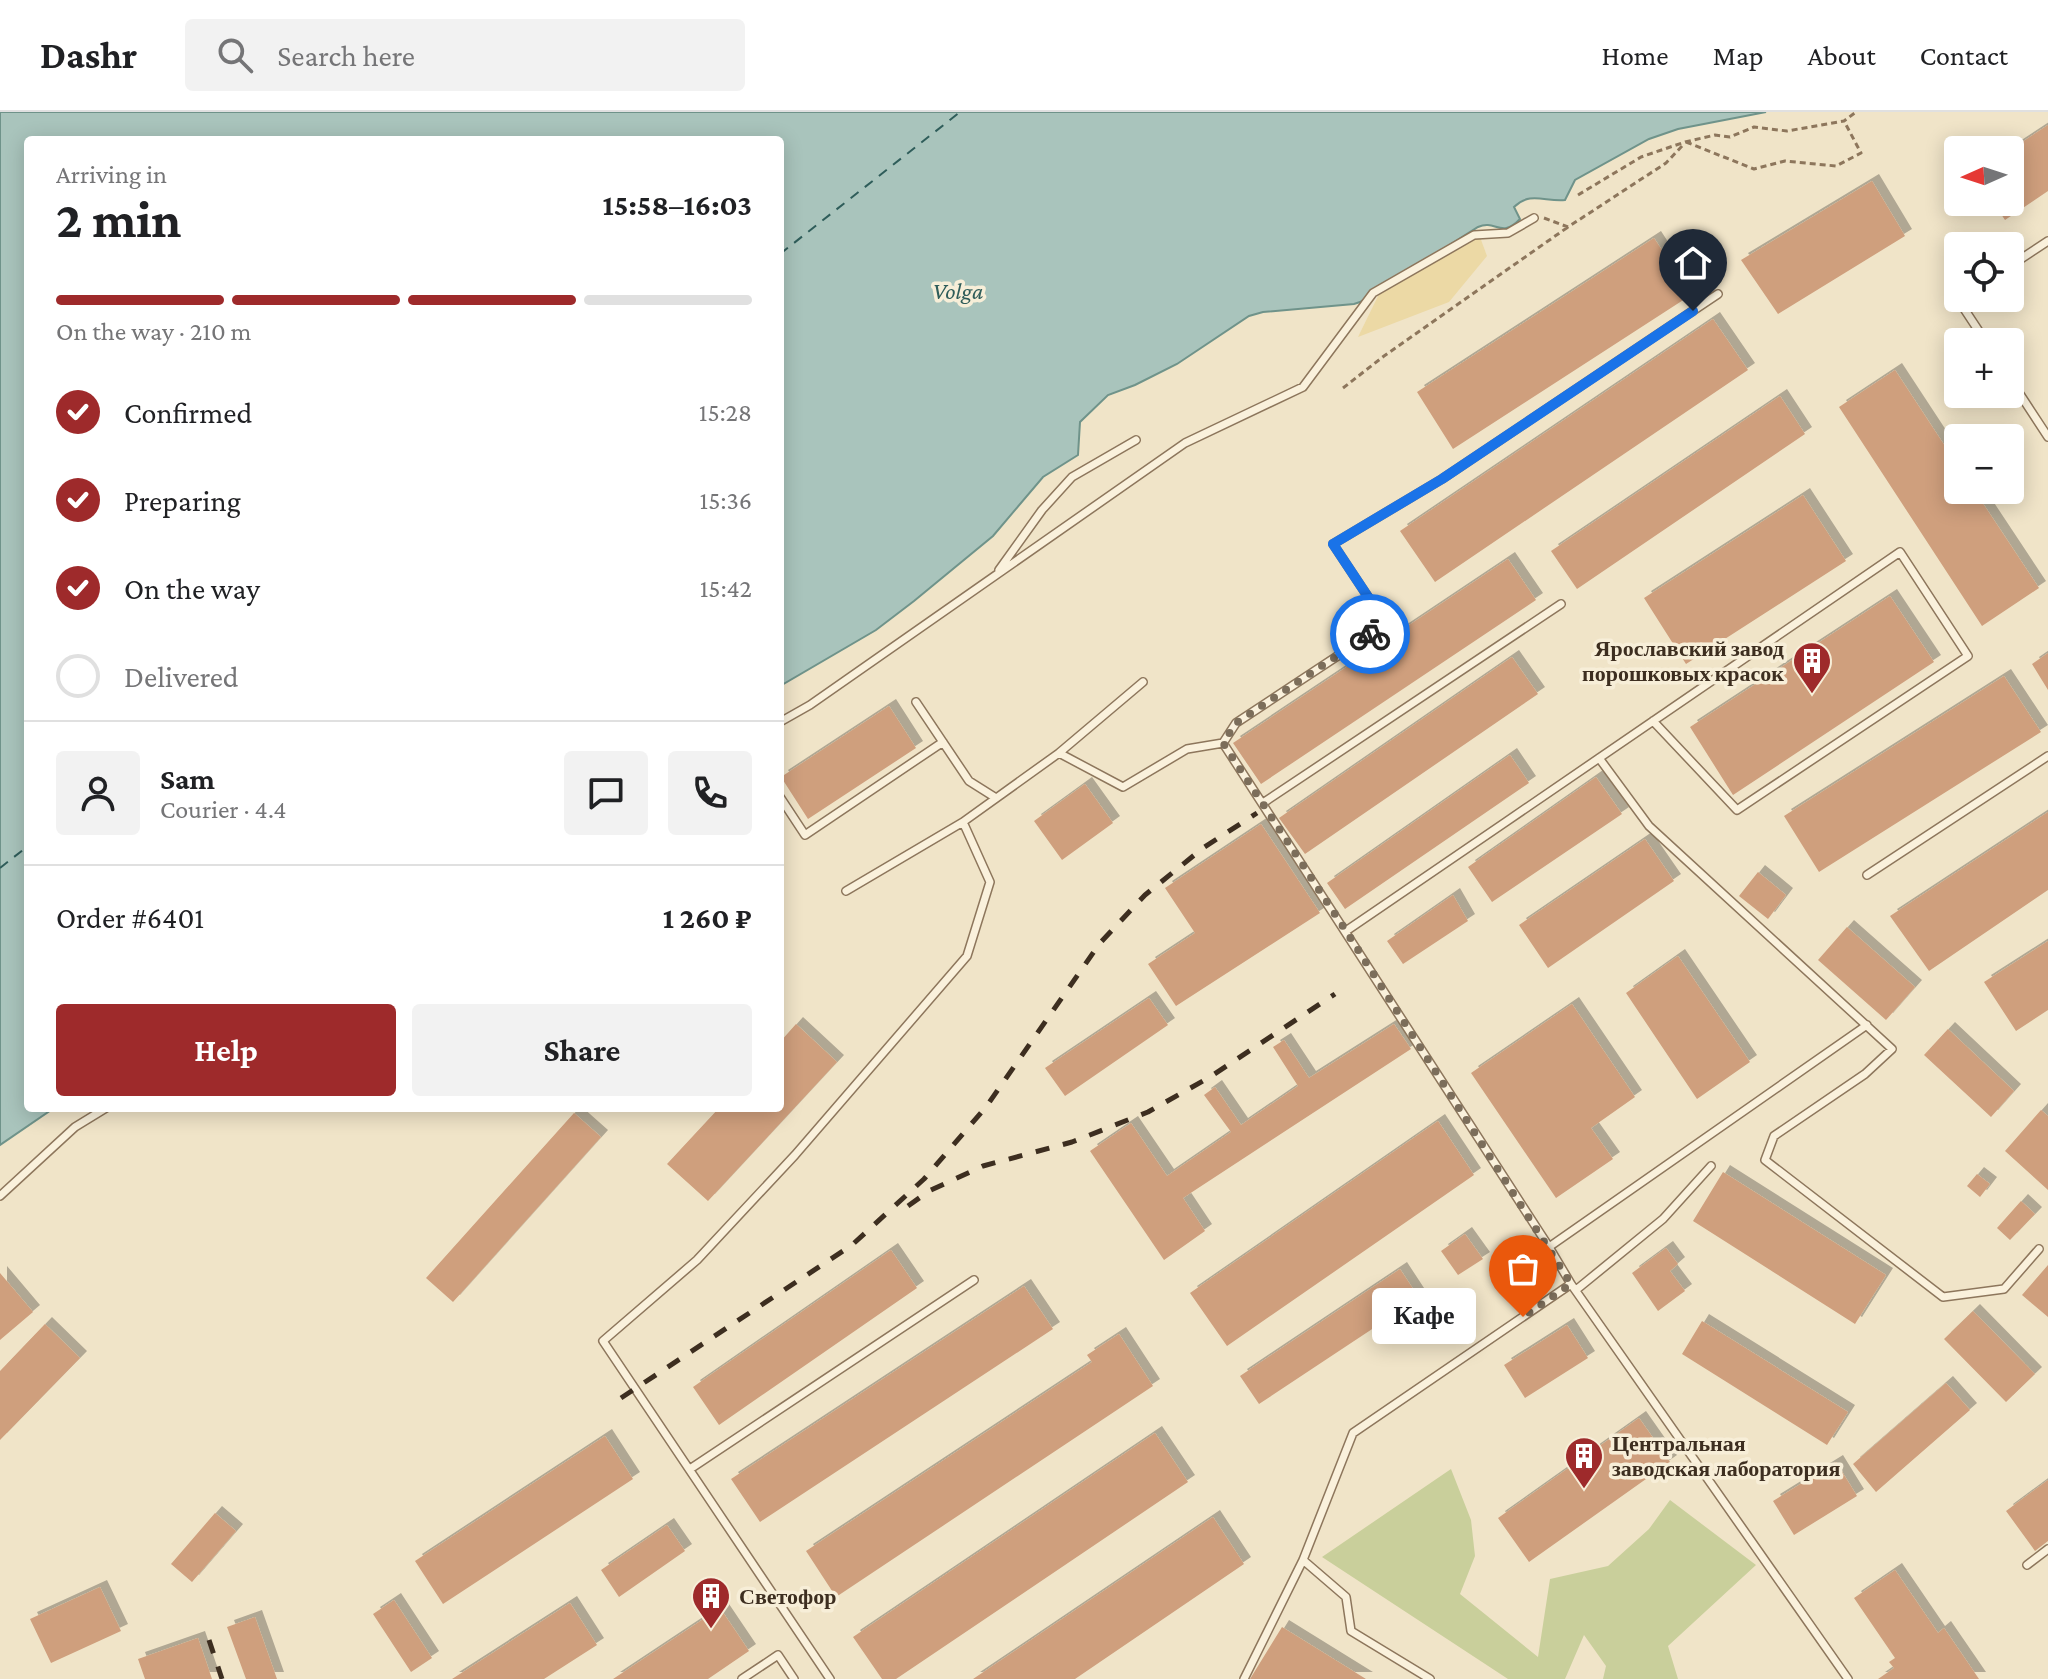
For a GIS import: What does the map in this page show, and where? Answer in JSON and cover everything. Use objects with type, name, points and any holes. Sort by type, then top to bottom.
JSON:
[{"type":"lane","points":[[784,720],[810,705],[1185,443],[1303,387],[1373,293],[1474,235],[1508,233],[1534,218]]},
{"type":"lane","points":[[2024,257],[2048,241]]},
{"type":"lane","points":[[1059,753],[1123,787],[1187,749],[1223,743],[1236,723],[1386,624],[1333,544],[1442,479],[1718,294]]},
{"type":"lane","points":[[2024,400],[2048,437]]},
{"type":"lane","points":[[995,575],[1042,510],[1072,477],[1136,440]]},
{"type":"lane","points":[[1346,931],[1900,552],[1968,656],[1737,810],[1653,721]]},
{"type":"lane","points":[[1263,803],[1561,604]]},
{"type":"lane","points":[[846,891],[963,822],[1059,753],[1143,682]]},
{"type":"lane","points":[[916,702],[969,781],[996,798]]},
{"type":"lane","points":[[784,803],[805,835],[943,742]]},
{"type":"lane","points":[[1223,743],[1574,1287],[1848,1679]]},
{"type":"lane","points":[[1867,875],[2048,756]]},
{"type":"lane","points":[[1599,758],[1649,826],[1892,1049],[1865,1074],[1774,1136],[1765,1160],[1943,1297],[2004,1289],[2039,1249]]},
{"type":"lane","points":[[830,1679],[603,1341],[697,1260],[795,1155],[967,956],[990,882],[963,822]]},
{"type":"lane","points":[[1549,1247],[1867,1025]]},
{"type":"lane","points":[[0,1196],[75,1127],[99,1112]]},
{"type":"lane","points":[[1244,1679],[1303,1560],[1353,1433],[1574,1287],[1663,1219],[1711,1166]]},
{"type":"lane","points":[[690,1469],[974,1280]]},
{"type":"lane","points":[[2027,1565],[2048,1549]]},
{"type":"lane","points":[[1303,1560],[1346,1597],[1351,1631],[1430,1679]]},
{"type":"lane","points":[[742,1679],[778,1655],[794,1679]]},
{"type":"path","points":[[1578,195],[1641,157],[1685,142],[1715,135],[1730,137],[1754,127],[1787,131],[1844,121],[1856,112]]},
{"type":"path","points":[[1685,142],[1754,169],[1785,161],[1836,166],[1861,153],[1844,121]]},
{"type":"path","points":[[1343,388],[1568,227],[1666,163],[1685,142]]},
{"type":"path","points":[[1534,218],[1548,218],[1568,227]]},
{"type":"green space","points":[[1451,1469],[1471,1520],[1475,1556],[1460,1594],[1538,1657],[1550,1579],[1608,1566],[1649,1529],[1670,1500],[1756,1565],[1668,1646],[1678,1679],[1603,1679],[1606,1666],[1584,1635],[1565,1679],[1508,1679],[1322,1557]]},
{"type":"sand","points":[[1480,237],[1487,256],[1449,302],[1358,337],[1380,292],[1462,243]]},
{"type":"water","name":"Volga","points":[[0,112],[1766,112],[1678,129],[1649,139],[1575,180],[1565,200],[1526,199],[1514,207],[1520,219],[1513,225],[1508,228],[1478,227],[1360,302],[1249,316],[1177,364],[1108,395],[1080,422],[1078,455],[1043,477],[993,536],[876,630],[784,684],[784,136],[24,136],[24,1112],[48,1112],[0,1145]]},
{"type":"building","points":[[2048,125],[2048,191],[2024,207],[2024,141]]},
{"type":"building","points":[[1872,181],[1905,236],[1778,314],[1741,260]]},
{"type":"building","points":[[1654,238],[1691,295],[1453,449],[1417,392]]},
{"type":"building","points":[[1713,319],[1748,370],[1435,582],[1400,531]]},
{"type":"building","points":[[1895,370],[1944,445],[1944,504],[1983,504],[2039,588],[1982,626],[1839,407]]},
{"type":"building","points":[[1780,396],[1805,434],[1577,589],[1551,551]]},
{"type":"building","points":[[1803,495],[1846,561],[1686,664],[1644,598]]},
{"type":"building","points":[[1508,559],[1536,600],[1261,784],[1233,743]]},
{"type":"building","name":"Ярославский завод порошковых красок","points":[[1890,596],[1934,662],[1733,795],[1690,727]]},
{"type":"building","points":[[2048,653],[2048,690],[2032,664]]},
{"type":"building","points":[[1512,657],[1538,694],[1305,854],[1279,818]]},
{"type":"building","points":[[2004,676],[2041,732],[1819,872],[1784,816]]},
{"type":"building","points":[[889,706],[916,748],[808,819],[784,782],[784,775]]},
{"type":"building","points":[[1510,755],[1529,783],[1345,909],[1327,883]]},
{"type":"building","points":[[1596,777],[1622,814],[1492,902],[1468,867]]},
{"type":"building","points":[[1085,784],[1113,823],[1062,860],[1034,821]]},
{"type":"building","points":[[2048,812],[2048,890],[1929,971],[1890,916]]},
{"type":"building","points":[[1261,824],[1320,913],[1176,1006],[1148,964],[1195,933],[1165,888]]},
{"type":"building","points":[[1645,839],[1674,881],[1548,968],[1519,925]]},
{"type":"building","points":[[1758,872],[1786,895],[1768,919],[1739,896]]},
{"type":"building","points":[[1453,895],[1468,921],[1403,964],[1387,941]]},
{"type":"building","points":[[1847,927],[1915,987],[1886,1020],[1818,960]]},
{"type":"building","points":[[2048,941],[2048,1010],[2016,1031],[1984,982]]},
{"type":"building","points":[[1678,956],[1750,1062],[1697,1099],[1626,993]]},
{"type":"building","points":[[1149,998],[1168,1025],[1065,1096],[1045,1068]]},
{"type":"building","points":[[1572,1004],[1635,1097],[1591,1128],[1613,1159],[1556,1198],[1471,1073]]},
{"type":"building","points":[[796,1024],[837,1062],[708,1201],[667,1164],[715,1112],[784,1112],[784,1038]]},
{"type":"building","points":[[1394,1024],[1411,1049],[1183,1198],[1205,1231],[1164,1260],[1090,1151],[1131,1123],[1167,1176],[1231,1132],[1204,1095],[1215,1087],[1241,1125],[1298,1086],[1273,1047],[1284,1040],[1309,1078]]},
{"type":"building","points":[[1948,1029],[2014,1091],[1991,1117],[1924,1055]]},
{"type":"building","points":[[2041,1110],[2048,1116],[2048,1190],[2005,1151]]},
{"type":"building","points":[[574,1113],[601,1137],[453,1302],[426,1278]]},
{"type":"building","points":[[1438,1121],[1474,1175],[1227,1346],[1190,1293]]},
{"type":"building","points":[[1723,1172],[1886,1275],[1855,1324],[1693,1221]]},
{"type":"building","points":[[1977,1174],[1990,1184],[1980,1197],[1967,1186]]},
{"type":"building","points":[[2021,1201],[2035,1214],[2010,1240],[1997,1228]]},
{"type":"building","points":[[1465,1234],[1483,1259],[1458,1275],[1441,1251]]},
{"type":"building","points":[[1666,1248],[1678,1264],[1670,1271],[1685,1291],[1658,1311],[1632,1273]]},
{"type":"building","points":[[891,1250],[917,1288],[719,1425],[693,1387]]},
{"type":"building","points":[[2048,1265],[2048,1317],[2022,1295]]},
{"type":"building","points":[[1400,1269],[1419,1298],[1259,1404],[1240,1376]]},
{"type":"building","points":[[0,1273],[33,1312],[0,1340]]},
{"type":"building","points":[[1024,1286],[1053,1329],[760,1522],[731,1479]]},
{"type":"building","points":[[1973,1311],[2035,1374],[2006,1402],[1944,1339]]},
{"type":"building","points":[[1702,1321],[1848,1412],[1827,1445],[1682,1354]]},
{"type":"building","points":[[45,1324],[80,1358],[0,1440],[0,1371]]},
{"type":"building","points":[[1567,1325],[1588,1358],[1525,1398],[1504,1365]]},
{"type":"building","points":[[1119,1334],[1153,1386],[836,1597],[806,1551],[1092,1362],[1087,1355]]},
{"type":"building","points":[[1946,1383],[1970,1410],[1876,1492],[1853,1464]]},
{"type":"building","name":"Центральная заводская лаборатория","points":[[1639,1418],[1670,1462],[1529,1562],[1498,1518]]},
{"type":"building","points":[[1155,1433],[1188,1482],[896,1679],[882,1679],[853,1637]]},
{"type":"building","points":[[605,1436],[633,1479],[443,1604],[415,1561]]},
{"type":"building","points":[[1836,1462],[1857,1496],[1794,1535],[1773,1501]]},
{"type":"building","points":[[2048,1480],[2048,1541],[2035,1551],[2006,1511]]},
{"type":"building","points":[[215,1513],[236,1531],[192,1582],[171,1564]]},
{"type":"building","points":[[1213,1517],[1244,1564],[1075,1679],[973,1679]]},
{"type":"building","points":[[667,1525],[685,1551],[619,1597],[601,1570]]},
{"type":"building","points":[[1895,1570],[1938,1633],[1944,1628],[1979,1679],[1878,1679],[1894,1668],[1889,1662],[1895,1658],[1854,1598]]},
{"type":"building","points":[[100,1587],[121,1631],[51,1663],[30,1619]]},
{"type":"building","points":[[394,1600],[432,1658],[411,1672],[373,1614]]},
{"type":"building","points":[[570,1603],[597,1645],[544,1679],[452,1679]]},
{"type":"building","name":"Светофор","points":[[720,1608],[749,1651],[708,1679],[613,1679]]},
{"type":"building","points":[[255,1617],[277,1679],[246,1679],[227,1627]]},
{"type":"building","points":[[1282,1627],[1366,1679],[1250,1679]]},
{"type":"building","points":[[198,1638],[212,1679],[145,1679],[138,1659]]},
{"type":"ferry route","points":[[784,251],[960,112]]},
{"type":"ferry route","points":[[0,868],[24,849]]},
{"type":"railway","points":[[621,1398],[852,1245],[924,1179],[986,1107],[1100,943],[1145,895],[1203,848],[1257,813]]},
{"type":"railway","points":[[908,1206],[929,1191],[983,1166],[1072,1142],[1148,1112],[1210,1077],[1335,994]]},
{"type":"railway","points":[[209,1640],[222,1679]]},
{"type":"way so far","points":[[1370,634],[1236,723],[1223,743],[1571,1284],[1523,1317]]},
{"type":"place","name":"Ярославский завод порошковых красок","points":[[1812,695]]},
{"type":"place","name":"Кафе","points":[[1523,1317]]},
{"type":"place","name":"Центральная заводская лаборатория","points":[[1584,1490]]},
{"type":"place","name":"Светофор","points":[[711,1630]]},
{"type":"route","points":[[1370,634],[1386,624],[1333,544],[1442,479],[1693,311]]}]
